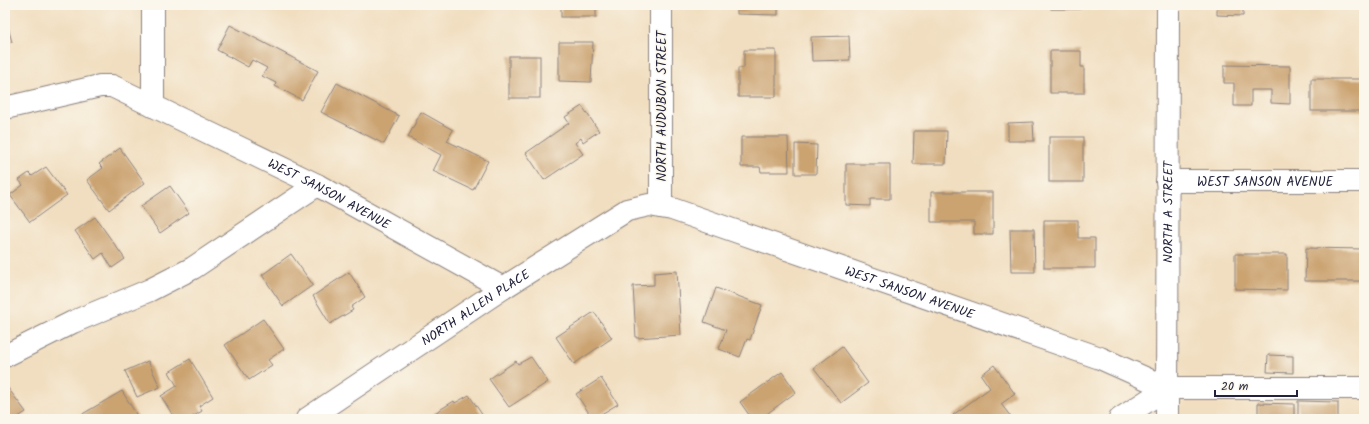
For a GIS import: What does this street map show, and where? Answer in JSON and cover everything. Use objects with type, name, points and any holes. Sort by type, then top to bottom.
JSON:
[{"type":"street","points":[[152,106],[153,5]]},
{"type":"street","name":"NORTH AUDUBON STREET","points":[[655,206],[660,5]]},
{"type":"street","name":"NORTH A STREET","points":[[1167,419],[1168,5]]},
{"type":"street","name":"WEST SANSON AVENUE","points":[[5,108],[100,86],[112,86],[316,185],[503,288]]},
{"type":"street","name":"WEST SANSON AVENUE","points":[[1167,181],[1364,181]]},
{"type":"street","points":[[5,356],[73,322],[150,290],[193,268],[316,185]]},
{"type":"street","name":"WEST SANSON AVENUE","points":[[655,206],[679,212],[1100,358],[1167,388]]},
{"type":"street","name":"NORTH ALLEN PLACE","points":[[306,419],[503,288],[627,210],[655,206]]},
{"type":"street","points":[[1120,419],[1167,388],[1364,388]]},
{"type":"building","points":[[561,5],[596,5],[596,17],[561,17]]},
{"type":"building","points":[[737,5],[778,5],[778,15],[737,14]]},
{"type":"building","points":[[1051,5],[1080,5],[1080,9],[1051,9]]},
{"type":"building","points":[[1217,5],[1243,5],[1243,16],[1217,15]]},
{"type":"building","points":[[5,16],[12,42],[5,43]]},
{"type":"building","points":[[230,25],[318,71],[302,100],[275,86],[276,83],[262,76],[267,68],[252,60],[248,67],[217,50]]},
{"type":"building","points":[[849,36],[850,60],[812,61],[811,37]]},
{"type":"building","points":[[559,42],[593,42],[591,82],[559,81]]},
{"type":"building","points":[[744,50],[776,50],[776,97],[738,97],[738,68],[744,68]]},
{"type":"building","points":[[1050,51],[1081,51],[1081,67],[1084,67],[1084,93],[1050,93]]},
{"type":"building","points":[[509,56],[540,56],[540,98],[509,98]]},
{"type":"building","points":[[1224,65],[1290,66],[1290,104],[1271,103],[1271,90],[1251,90],[1251,106],[1234,106],[1234,83],[1224,83]]},
{"type":"building","points":[[1311,79],[1364,79],[1364,111],[1311,111]]},
{"type":"building","points":[[337,83],[399,116],[384,144],[321,112]]},
{"type":"building","points":[[582,106],[599,131],[583,142],[581,138],[575,143],[583,154],[544,180],[526,153],[569,123],[565,117]]},
{"type":"building","points":[[421,112],[453,130],[447,141],[488,161],[473,190],[433,171],[441,155],[408,137]]},
{"type":"building","points":[[1033,122],[1034,141],[1008,141],[1008,123]]},
{"type":"building","points":[[914,131],[947,131],[946,164],[913,164]]},
{"type":"building","points":[[741,137],[788,137],[789,172],[761,172],[760,167],[741,167]]},
{"type":"building","points":[[1049,137],[1083,137],[1083,182],[1049,182]]},
{"type":"building","points":[[795,144],[817,145],[816,174],[795,174]]},
{"type":"building","points":[[120,148],[145,183],[109,210],[87,180],[103,168],[99,164]]},
{"type":"building","points":[[846,164],[890,164],[890,199],[870,199],[870,206],[846,205]]},
{"type":"building","points":[[46,167],[67,195],[30,222],[10,195],[23,185],[19,180],[29,173],[32,176]]},
{"type":"building","points":[[170,186],[189,213],[160,233],[141,206]]},
{"type":"building","points":[[931,192],[993,192],[993,234],[974,234],[974,222],[931,222]]},
{"type":"building","points":[[95,217],[125,259],[112,268],[103,253],[95,259],[75,231]]},
{"type":"building","points":[[1044,220],[1078,220],[1078,238],[1095,238],[1095,268],[1044,268]]},
{"type":"building","points":[[1010,229],[1034,229],[1035,272],[1011,272]]},
{"type":"building","points":[[1306,248],[1364,249],[1364,281],[1305,281]]},
{"type":"building","points":[[291,254],[313,285],[283,306],[262,275]]},
{"type":"building","points":[[1235,254],[1287,254],[1287,290],[1235,289]]},
{"type":"building","points":[[677,271],[681,335],[636,338],[633,286],[654,285],[654,273]]},
{"type":"building","points":[[349,272],[365,297],[351,307],[353,310],[330,324],[313,296]]},
{"type":"building","points":[[716,288],[762,305],[750,340],[747,339],[740,357],[719,349],[726,330],[704,322]]},
{"type":"building","points":[[594,312],[612,338],[574,364],[556,337]]},
{"type":"building","points":[[263,319],[284,349],[268,360],[272,365],[249,380],[225,345]]},
{"type":"building","points":[[842,347],[868,383],[841,403],[814,368]]},
{"type":"building","points":[[1268,355],[1293,356],[1293,373],[1267,372]]},
{"type":"building","points":[[531,357],[548,382],[509,407],[489,379],[516,361],[518,364]]},
{"type":"building","points":[[190,359],[213,397],[199,406],[202,411],[189,419],[175,419],[161,396],[177,386],[169,372]]},
{"type":"building","points":[[148,361],[160,387],[137,397],[125,371]]},
{"type":"building","points":[[994,365],[1015,394],[1001,404],[1011,417],[1009,419],[956,419],[953,415],[990,388],[981,375]]},
{"type":"building","points":[[782,372],[796,392],[760,419],[752,419],[740,402]]},
{"type":"building","points":[[601,378],[618,404],[593,419],[576,394]]},
{"type":"building","points":[[5,384],[26,412],[15,419],[5,419]]},
{"type":"building","points":[[122,391],[139,419],[74,419]]},
{"type":"building","points":[[469,395],[485,419],[432,419],[430,416],[454,401],[455,403]]},
{"type":"building","points":[[1298,401],[1338,402],[1338,419],[1298,419]]},
{"type":"building","points":[[1258,403],[1294,404],[1294,419],[1258,419]]}]
